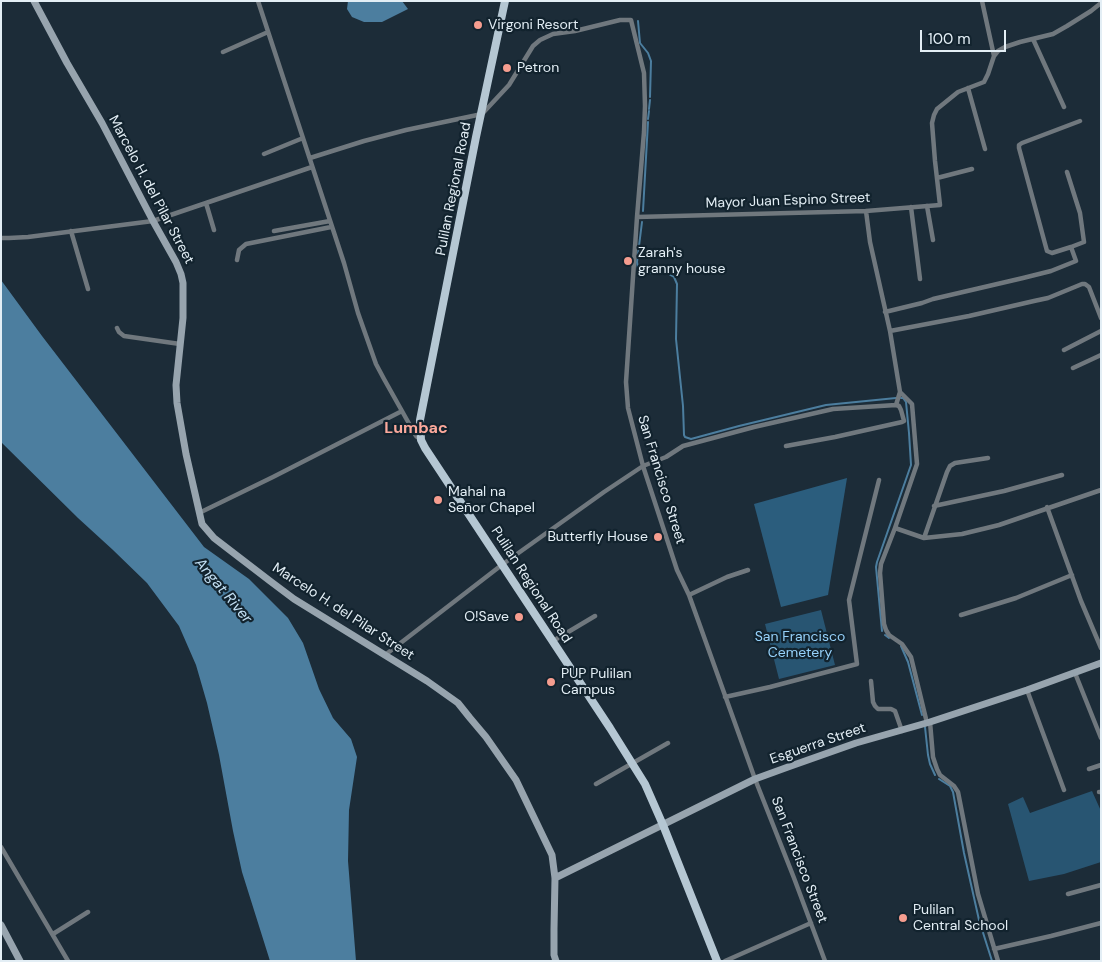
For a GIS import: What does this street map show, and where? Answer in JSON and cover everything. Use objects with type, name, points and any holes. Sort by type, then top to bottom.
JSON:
[{"type":"main road","name":"Pulilan Regional Road","points":[[505,1],[420,420],[421,440],[645,784],[717,961]]},
{"type":"street","name":"Marcelo H. del Pilar Street","points":[[34,1],[176,262],[183,283],[183,318],[176,385],[178,411],[202,524],[214,538],[294,599],[428,681],[458,703],[486,737],[516,780],[552,855],[555,878],[554,938],[556,961]]},
{"type":"street","points":[[258,1],[344,263],[358,314],[376,364],[416,436],[421,440]]},
{"type":"street","points":[[982,1],[994,56]]},
{"type":"street","points":[[972,169],[937,178],[932,123],[937,109],[958,92],[984,82],[994,56],[1004,47],[1046,36],[1060,30],[1101,3]]},
{"type":"street","name":"San Francisco Street","points":[[482,114],[509,86],[533,46],[540,40],[553,34],[575,31],[620,20],[631,20],[644,72],[645,106],[626,382],[628,408],[643,466],[677,570],[825,961]]},
{"type":"street","points":[[223,52],[268,32]]},
{"type":"street","points":[[1033,39],[1064,107]]},
{"type":"street","points":[[968,88],[985,149]]},
{"type":"street","points":[[310,158],[406,130],[482,114]]},
{"type":"street","points":[[1066,172],[1080,213],[1084,242],[1052,253],[1047,251],[1019,145],[1022,142],[1080,121]]},
{"type":"street","points":[[264,154],[303,138]]},
{"type":"street","points":[[1,238],[28,237],[152,221],[312,167]]},
{"type":"street","name":"Mayor Juan Espino Street","points":[[636,217],[866,211],[940,205],[937,178]]},
{"type":"street","points":[[206,203],[214,230]]},
{"type":"street","points":[[927,206],[933,240]]},
{"type":"street","points":[[911,207],[920,279]]},
{"type":"street","points":[[866,211],[870,242],[890,331],[900,392],[896,405]]},
{"type":"street","points":[[274,231],[330,224]]},
{"type":"street","points":[[237,260],[238,250],[246,244],[330,224]]},
{"type":"street","points":[[71,231],[88,289]]},
{"type":"street","points":[[885,312],[922,303],[933,298],[1051,271],[1076,261],[1071,247]]},
{"type":"street","points":[[890,331],[1048,298],[1082,284],[1089,287],[1101,318]]},
{"type":"street","points":[[117,328],[124,336],[180,344]]},
{"type":"street","points":[[1064,350],[1101,331]]},
{"type":"street","points":[[1073,368],[1101,355]]},
{"type":"street","points":[[900,392],[912,404],[917,464],[880,568],[884,624],[889,636],[902,644],[911,657],[929,722],[933,757],[937,769],[940,775],[954,786],[958,792],[978,894],[998,961]]},
{"type":"street","points":[[384,655],[502,564],[604,492],[643,466],[666,457],[683,446],[754,427],[833,410],[900,406],[904,421],[902,422],[786,446]]},
{"type":"street","points":[[199,513],[402,411]]},
{"type":"street","points":[[924,538],[946,472],[951,465],[988,458]]},
{"type":"street","points":[[934,506],[1004,491],[1062,475]]},
{"type":"street","points":[[725,697],[857,664],[849,600],[879,480]]},
{"type":"street","points":[[895,528],[924,538],[962,534],[999,525],[1101,490]]},
{"type":"street","points":[[1048,507],[1101,648]]},
{"type":"street","points":[[688,595],[727,577],[748,570]]},
{"type":"street","points":[[961,615],[1016,598],[1072,575]]},
{"type":"street","points":[[553,641],[594,616]]},
{"type":"street","name":"Esguerra Street","points":[[555,878],[755,779],[856,743],[929,722],[1027,690],[1101,663]]},
{"type":"street","points":[[1075,673],[1101,738]]},
{"type":"street","points":[[871,680],[875,706],[896,711],[902,730]]},
{"type":"street","points":[[1027,690],[1064,790]]},
{"type":"street","points":[[596,784],[668,743]]},
{"type":"street","points":[[1089,769],[1101,765]]},
{"type":"street","points":[[1,846],[68,961]]},
{"type":"street","points":[[1068,894],[1101,885]]},
{"type":"street","points":[[53,934],[88,912]]},
{"type":"street","points":[[725,961],[811,923]]},
{"type":"street","points":[[994,949],[1101,923]]},
{"type":"street","points":[[2,928],[20,961]]},
{"type":"green space","name":"San Francisco Cemetery","points":[[821,610],[835,665],[779,679],[765,624]]},
{"type":"green space","points":[[1092,791],[1101,811],[1101,862],[1064,874],[1029,881],[1008,804],[1023,797],[1030,813]]},
{"type":"shaded area","points":[[847,478],[828,595],[781,607],[754,504]]},
{"type":"water","points":[[348,1],[402,1],[408,9],[382,22],[364,22],[352,17],[347,9]]},
{"type":"water","name":"Angat River","points":[[1,280],[204,547],[249,579],[288,618],[303,643],[319,689],[333,718],[351,739],[357,757],[349,810],[348,861],[356,961],[270,961],[242,872],[207,703],[196,665],[179,626],[147,583],[1,442]]},
{"type":"waterway","points":[[638,21],[640,43],[648,53],[651,61],[650,97]]},
{"type":"waterway","points":[[649,109],[650,100]]},
{"type":"waterway","points":[[648,119],[649,111]]},
{"type":"waterway","points":[[643,211],[648,122]]},
{"type":"waterway","points":[[642,222],[637,262],[638,269],[644,273],[667,273],[674,277],[677,284],[676,339],[685,437],[691,439],[826,405],[896,398]]},
{"type":"waterway","points":[[882,631],[876,567],[911,465],[906,402],[901,398]]},
{"type":"waterway","points":[[885,635],[889,638]]},
{"type":"waterway","points":[[901,646],[908,662],[922,715]]},
{"type":"waterway","points":[[925,727],[928,755],[935,775]]},
{"type":"waterway","points":[[939,779],[950,786],[953,792],[979,920],[992,961]]},
{"type":"place","name":"Virgoni Resort","points":[[478,25]]},
{"type":"place","name":"Petron","points":[[507,68]]},
{"type":"place","name":"Zarah's granny house","points":[[628,261]]},
{"type":"place","name":"Mahal na Señor Chapel","points":[[438,500]]},
{"type":"place","name":"Butterfly House","points":[[658,537]]},
{"type":"place","name":"O!Save","points":[[519,617]]},
{"type":"place","name":"PUP Pulilan Campus","points":[[551,682]]},
{"type":"place","name":"Pulilan Central School","points":[[903,918]]},
{"type":"district","name":"Lumbac","points":[[416,429]]}]
